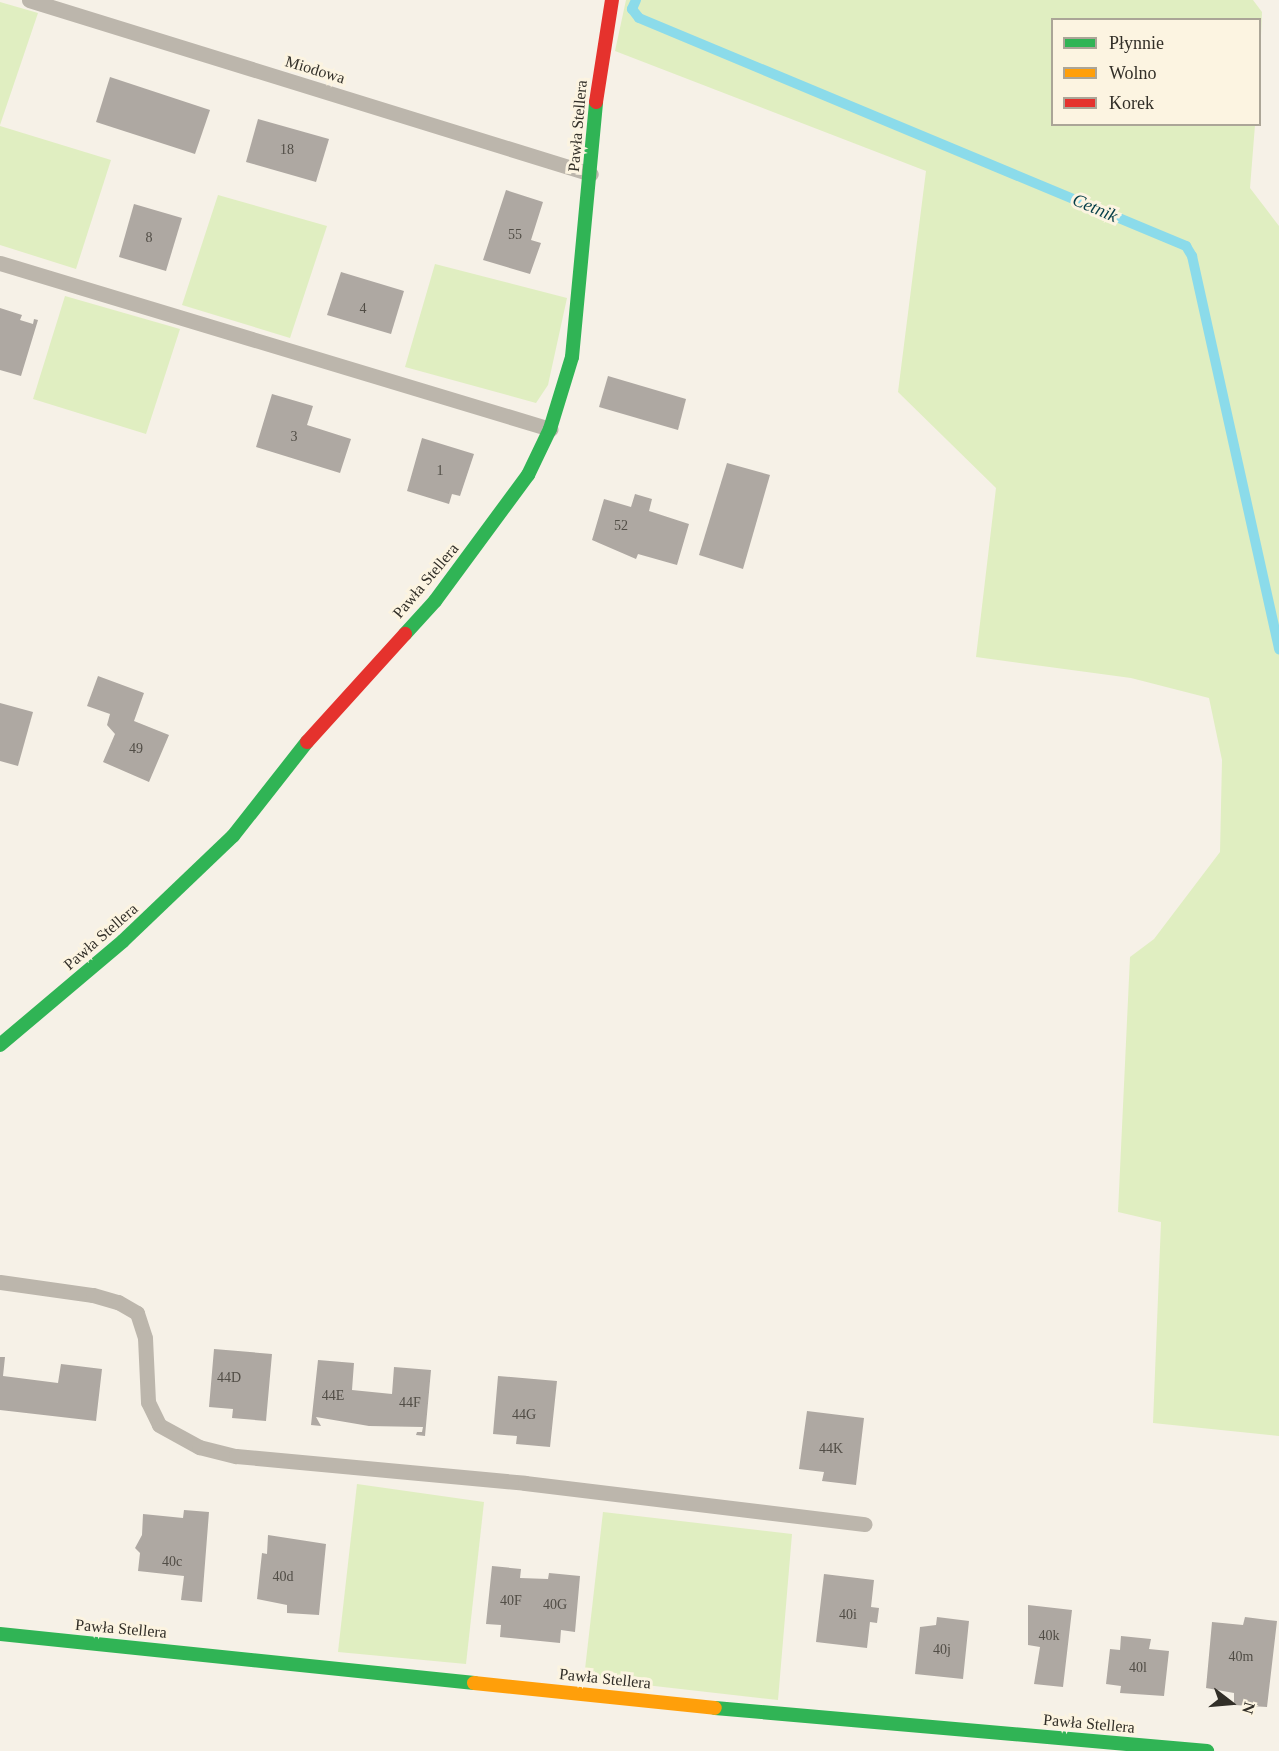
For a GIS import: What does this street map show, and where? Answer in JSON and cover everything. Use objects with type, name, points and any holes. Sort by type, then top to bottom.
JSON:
[{"type":"street","name":"Pawła Stellera","points":[[0,1045],[123,941],[233,836],[312,735],[435,601],[528,475],[550,429],[572,357],[601,52],[612,0]]},
{"type":"street","name":"Pawła Stellera","points":[[0,1635],[784,1715],[1207,1751]]},
{"type":"lane","name":"Miodowa","points":[[29,0],[591,174]]},
{"type":"lane","points":[[0,262],[550,429]]},
{"type":"lane","points":[[0,1282],[93,1295],[118,1302],[136,1313],[145,1338],[148,1402],[159,1425],[199,1448],[236,1456],[525,1483],[865,1524]]},
{"type":"green space","points":[[626,0],[1253,0],[1262,12],[1261,36],[1261,18],[1051,18],[1051,126],[1255,126],[1250,188],[1279,226],[1279,1436],[1153,1423],[1161,1222],[1118,1212],[1130,957],[1154,939],[1220,852],[1222,760],[1209,698],[1131,678],[976,657],[996,488],[898,392],[926,171],[615,51]]},
{"type":"green space","points":[[0,2],[38,13],[0,125]]},
{"type":"green space","points":[[0,126],[111,160],[76,269],[0,245]]},
{"type":"green space","points":[[218,195],[327,226],[290,338],[182,305]]},
{"type":"green space","points":[[435,264],[567,298],[548,385],[536,403],[405,367]]},
{"type":"green space","points":[[65,296],[180,329],[146,434],[33,399]]},
{"type":"green space","points":[[357,1484],[484,1502],[466,1664],[338,1652]]},
{"type":"green space","points":[[603,1512],[792,1534],[778,1700],[584,1678]]},
{"type":"building","points":[[110,77],[210,110],[195,154],[96,122]]},
{"type":"building","points":[[258,119],[329,139],[316,182],[246,162]]},
{"type":"building","points":[[506,190],[543,202],[531,240],[541,243],[530,274],[483,260]]},
{"type":"building","points":[[134,204],[182,218],[166,271],[119,257]]},
{"type":"building","points":[[341,272],[404,291],[391,334],[327,315]]},
{"type":"building","points":[[0,308],[22,315],[20,320],[33,324],[34,319],[38,320],[21,376],[0,370]]},
{"type":"building","points":[[608,376],[686,399],[678,430],[599,407]]},
{"type":"building","points":[[272,394],[313,406],[307,425],[351,439],[340,473],[256,447]]},
{"type":"building","points":[[422,438],[474,454],[460,496],[452,494],[449,504],[407,491]]},
{"type":"building","points":[[727,463],[770,475],[743,569],[699,555]]},
{"type":"building","points":[[635,494],[652,499],[649,511],[689,524],[677,565],[638,554],[636,559],[592,540],[604,499],[631,507]]},
{"type":"building","points":[[98,676],[144,693],[134,721],[169,735],[149,782],[103,762],[115,734],[107,725],[110,714],[87,706]]},
{"type":"building","points":[[0,703],[33,712],[18,766],[0,761]]},
{"type":"building","points":[[214,1349],[272,1354],[266,1421],[232,1418],[233,1409],[209,1407]]},
{"type":"building","points":[[0,1357],[5,1357],[3,1376],[58,1383],[61,1364],[102,1369],[96,1421],[0,1410]]},
{"type":"building","points":[[318,1360],[354,1363],[352,1390],[392,1394],[394,1367],[431,1370],[425,1436],[416,1435],[417,1432],[422,1432],[423,1427],[369,1426],[316,1417],[321,1426],[311,1425]]},
{"type":"building","points":[[498,1376],[557,1381],[550,1447],[516,1444],[517,1436],[493,1434]]},
{"type":"building","points":[[807,1411],[864,1418],[856,1485],[822,1481],[824,1472],[799,1469]]},
{"type":"building","points":[[184,1510],[209,1512],[202,1602],[181,1600],[184,1576],[138,1571],[140,1553],[135,1548],[142,1535],[143,1514],[183,1518]]},
{"type":"building","points":[[268,1535],[326,1544],[319,1615],[287,1613],[287,1605],[257,1599],[262,1553],[267,1554]]},
{"type":"building","points":[[492,1566],[521,1569],[520,1578],[548,1579],[549,1573],[580,1576],[575,1632],[561,1630],[560,1643],[500,1637],[501,1625],[486,1624]]},
{"type":"building","points":[[824,1574],[874,1580],[871,1607],[879,1608],[877,1623],[870,1622],[867,1648],[816,1642]]},
{"type":"building","points":[[1028,1605],[1072,1610],[1063,1687],[1034,1684],[1040,1647],[1028,1645]]},
{"type":"building","points":[[937,1617],[969,1621],[963,1679],[915,1674],[920,1627],[936,1625]]},
{"type":"building","points":[[1245,1617],[1277,1621],[1267,1707],[1234,1705],[1234,1693],[1206,1688],[1212,1622],[1243,1625]]},
{"type":"building","points":[[1121,1636],[1151,1639],[1149,1649],[1169,1651],[1164,1696],[1120,1693],[1121,1686],[1106,1684],[1110,1649],[1120,1650]]},
{"type":"waterway","name":"Cetnik","points":[[636,0],[632,9],[639,18],[1186,246],[1192,256],[1279,650]]},
{"type":"traffic: fast","points":[[405,634],[435,601],[528,475],[550,429],[572,357],[596,102]]},
{"type":"traffic: fast","points":[[0,1045],[123,941],[233,836],[307,742]]},
{"type":"traffic: fast","points":[[0,1634],[474,1683]]},
{"type":"traffic: fast","points":[[715,1708],[1207,1751]]},
{"type":"traffic: slow","points":[[474,1683],[715,1708]]},
{"type":"traffic: jam","points":[[596,102],[612,0]]},
{"type":"traffic: jam","points":[[307,742],[405,634]]}]
